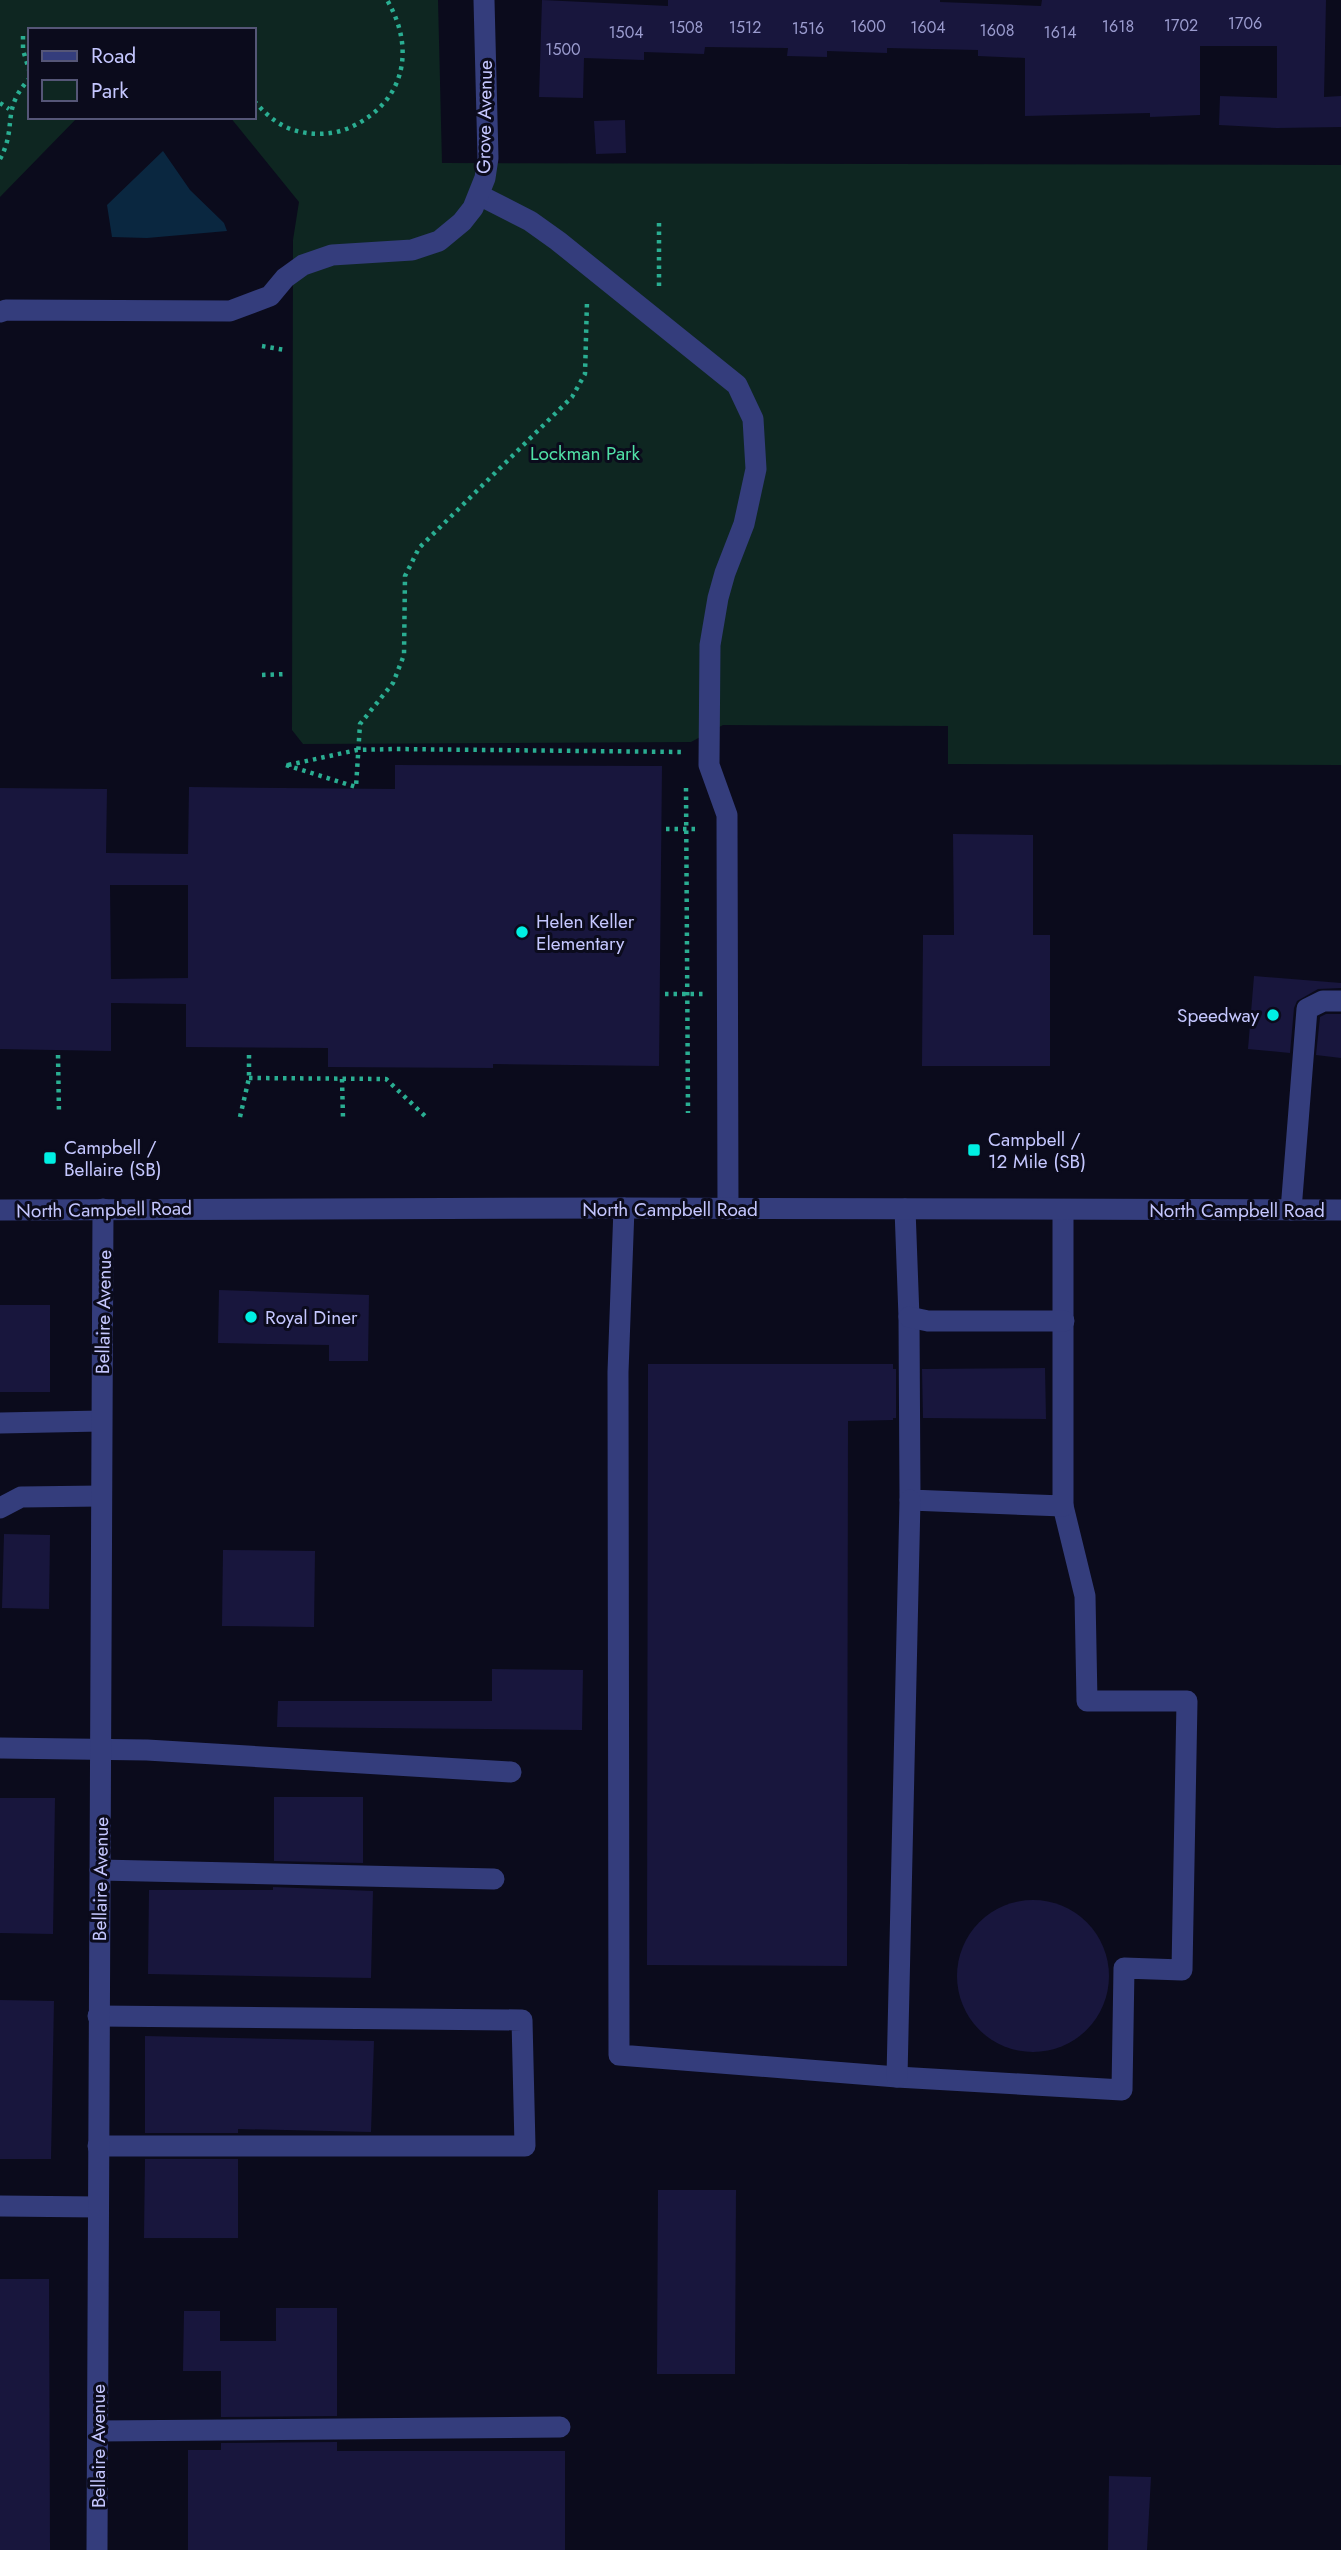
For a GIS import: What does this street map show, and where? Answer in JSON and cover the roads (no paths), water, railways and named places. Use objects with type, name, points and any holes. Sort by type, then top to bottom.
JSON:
[{"type":"street","name":"Grove Avenue","points":[[0,312],[230,311],[270,296],[285,278],[303,265],[332,255],[412,250],[439,241],[463,222],[474,208],[480,195],[488,158],[484,0]]},
{"type":"street","points":[[480,195],[530,221],[737,385],[752,419],[756,469],[744,524],[724,573],[710,645],[709,765],[727,822],[728,1209]]},
{"type":"street","points":[[1291,1210],[1307,1009],[1324,1001],[1341,1001]]},
{"type":"street","points":[[624,1208],[618,1372],[619,2055],[897,2077],[1122,2090],[1124,1968],[1182,1970],[1187,1701],[1087,1701],[1085,1596],[1063,1506],[1063,1209]]},
{"type":"street","name":"Bellaire Avenue","points":[[97,2550],[103,1209]]},
{"type":"street","points":[[897,2077],[910,1500],[909,1317],[905,1209]]},
{"type":"street","name":"North Campbell Road","points":[[0,1210],[1341,1210]]},
{"type":"street","points":[[909,1317],[928,1321],[1064,1321]]},
{"type":"street","points":[[0,1423],[101,1421]]},
{"type":"street","points":[[0,1508],[21,1497],[100,1496]]},
{"type":"street","points":[[910,1500],[1063,1506]]},
{"type":"street","points":[[0,1748],[147,1750],[511,1772]]},
{"type":"street","points":[[100,1870],[494,1879]]},
{"type":"street","points":[[98,2016],[523,2020],[525,2146],[98,2146]]},
{"type":"street","points":[[0,2206],[98,2207]]},
{"type":"street","points":[[98,2431],[560,2427]]},
{"type":"water","points":[[163,151],[190,190],[224,223],[227,231],[147,238],[112,237],[107,205]]},
{"type":"place","name":"Helen Keller Elementary","points":[[522,932]]},
{"type":"place","name":"Speedway","points":[[1273,1015]]},
{"type":"place","name":"Campbell / 12 Mile (SB)","points":[[974,1150]]},
{"type":"place","name":"Campbell / Bellaire (SB)","points":[[50,1158]]},
{"type":"place","name":"Royal Diner","points":[[251,1317]]},
{"type":"park label","name":"Lockman Park","points":[[585,453]]}]
